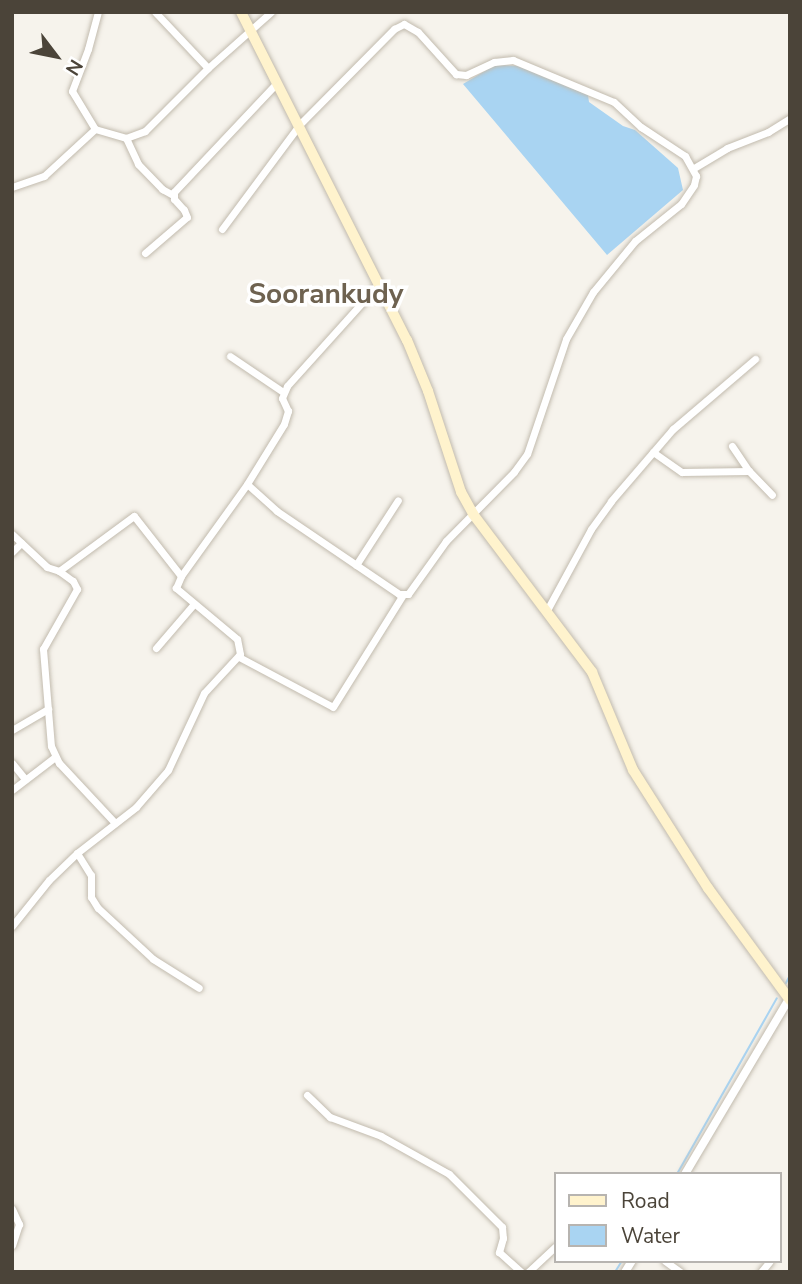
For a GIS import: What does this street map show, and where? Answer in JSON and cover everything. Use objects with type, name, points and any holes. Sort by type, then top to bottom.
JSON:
[{"type":"main road","points":[[241,12],[275,85],[300,124],[379,284],[428,391],[461,492],[473,514],[592,671],[633,770],[708,888],[789,999]]},
{"type":"street","points":[[98,12],[72,91],[95,129],[127,138],[135,137],[156,122],[208,68],[271,12]]},
{"type":"street","points":[[155,12],[208,68]]},
{"type":"street","points":[[222,229],[300,124],[394,29],[404,24],[418,32],[456,75],[466,75],[494,62],[513,60],[614,102],[641,127],[685,156],[694,168],[696,176],[690,194],[635,242],[610,268],[577,316],[555,366],[532,444],[513,472],[446,541],[409,593],[402,596],[333,707],[239,657]]},
{"type":"street","points":[[173,195],[275,85]]},
{"type":"street","points":[[694,168],[727,148],[768,132],[790,118]]},
{"type":"street","points":[[12,187],[44,176],[95,129]]},
{"type":"street","points":[[127,138],[138,164],[162,189],[173,195],[187,214],[187,217],[145,253]]},
{"type":"street","points":[[283,392],[379,284]]},
{"type":"street","points":[[12,926],[49,880],[77,853],[136,807],[168,770],[204,693],[239,657],[240,646],[237,639],[193,605],[176,588],[181,576],[247,484],[287,418],[283,392],[230,356]]},
{"type":"street","points":[[546,612],[591,529],[653,452],[695,408],[755,359]]},
{"type":"street","points":[[732,446],[749,471],[772,495]]},
{"type":"street","points":[[653,452],[682,471],[749,471]]},
{"type":"street","points":[[247,484],[276,512],[402,596]]},
{"type":"street","points":[[356,565],[398,500]]},
{"type":"street","points":[[59,571],[134,516],[181,576]]},
{"type":"street","points":[[12,534],[47,567],[59,571],[73,581],[77,589],[44,645],[48,709],[55,757],[115,823]]},
{"type":"street","points":[[12,552],[21,543]]},
{"type":"street","points":[[156,648],[193,605]]},
{"type":"street","points":[[12,730],[48,709]]},
{"type":"street","points":[[12,790],[55,757]]},
{"type":"street","points":[[12,763],[24,779]]},
{"type":"street","points":[[77,853],[91,875],[91,897],[97,908],[153,959],[199,988]]},
{"type":"street","points":[[686,1172],[789,999]]},
{"type":"street","points":[[307,1095],[330,1117],[381,1136],[449,1174],[502,1227],[503,1238],[499,1252],[521,1272]]},
{"type":"street","points":[[12,1209],[19,1224],[12,1245]]},
{"type":"street","points":[[528,1272],[554,1248]]},
{"type":"water","points":[[495,65],[521,66],[588,95],[589,102],[623,126],[635,130],[678,168],[683,190],[607,255],[463,84]]},
{"type":"waterway","points":[[786,983],[790,975]]},
{"type":"waterway","points":[[678,1172],[777,998]]},
{"type":"waterway","points":[[615,1272],[621,1263]]},
{"type":"district","name":"Soorankudy","points":[[326,294]]}]
